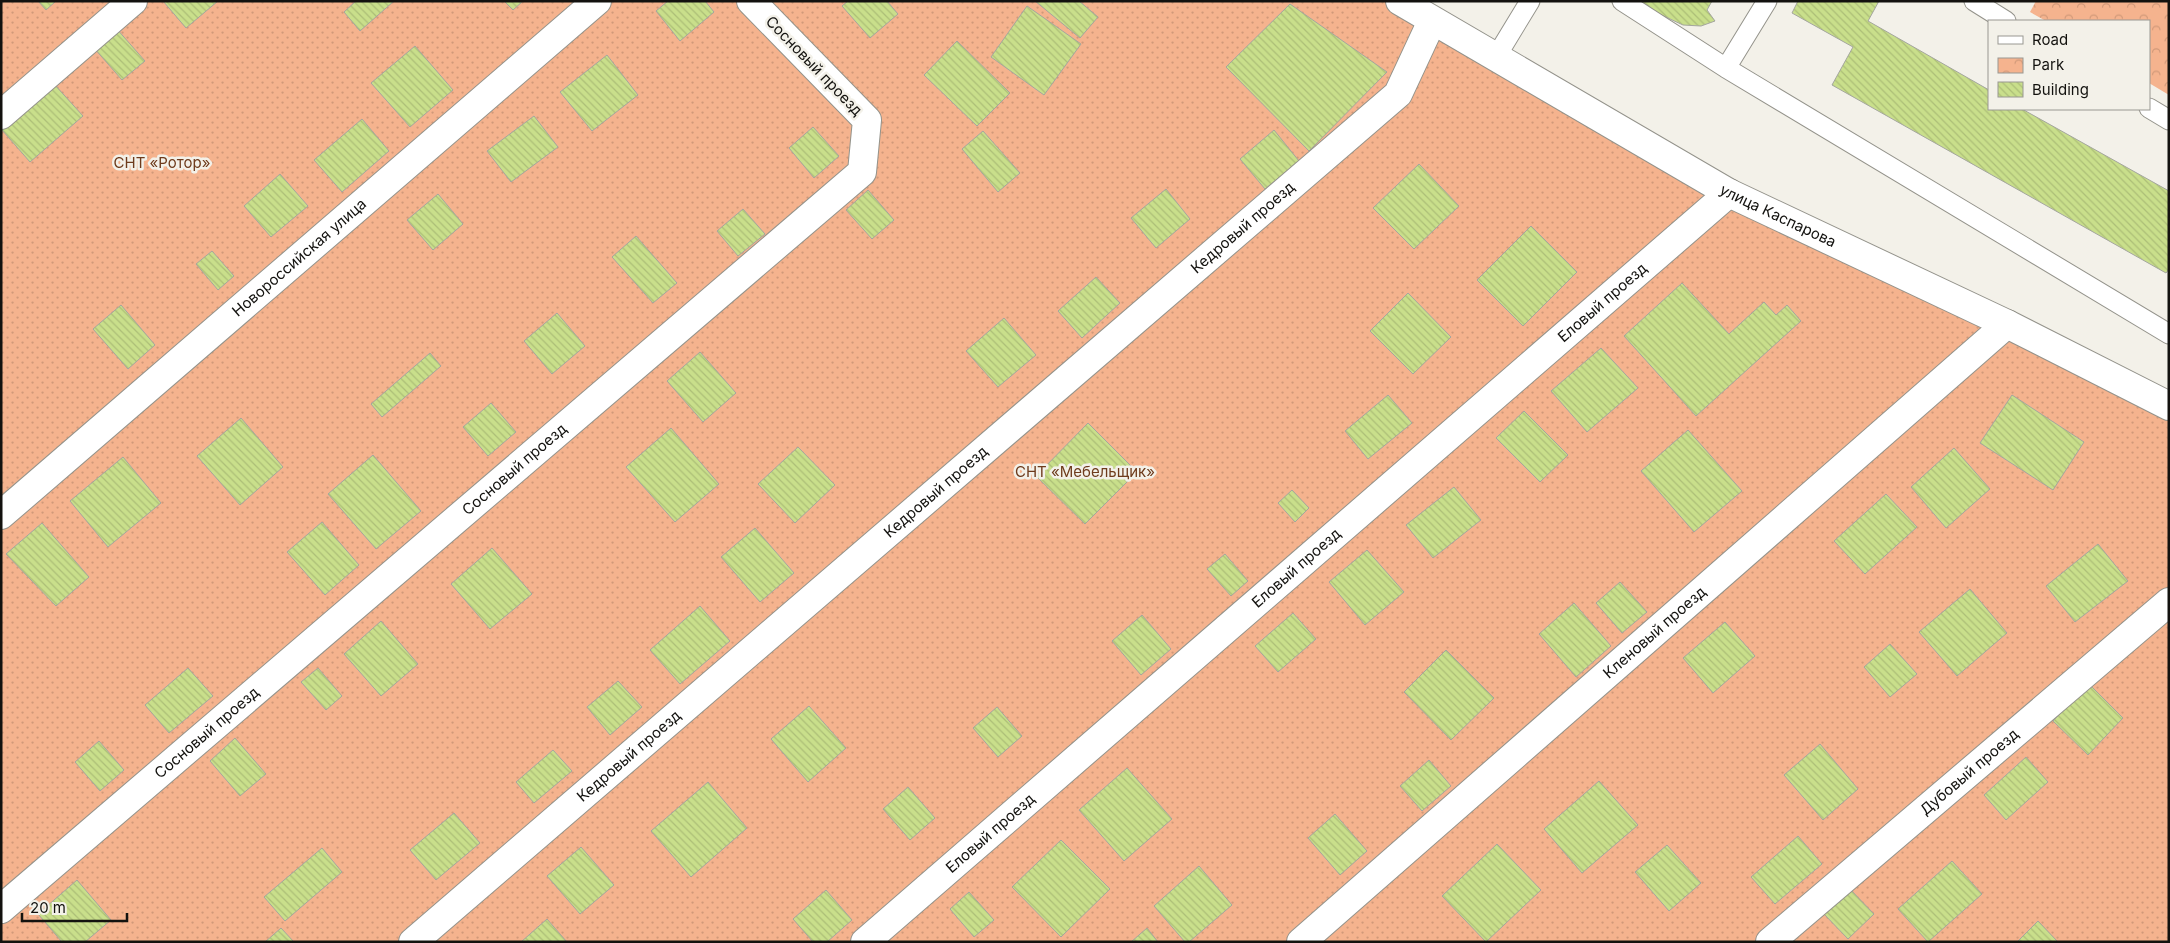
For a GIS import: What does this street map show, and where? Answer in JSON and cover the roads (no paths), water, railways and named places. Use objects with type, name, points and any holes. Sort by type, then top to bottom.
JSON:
[{"type":"street","points":[[1,115],[133,1]]},
{"type":"street","name":"Новороссийская улица","points":[[1,515],[597,1]]},
{"type":"street","name":"Сосновый проезд","points":[[1,909],[862,172],[866,120],[750,1]]},
{"type":"street","name":"улица Каспарова","points":[[1400,1],[1729,193],[2007,324],[2169,406]]},
{"type":"street","name":"Кедровый проезд","points":[[413,942],[1398,94],[1432,21]]},
{"type":"street","name":"Еловый проезд","points":[[865,942],[1729,193]]},
{"type":"street","name":"Кленовый проезд","points":[[1301,942],[2007,324]]},
{"type":"street","name":"Дубовый проезд","points":[[1770,942],[2169,602]]},
{"type":"lane","points":[[1496,56],[1530,1]]},
{"type":"lane","points":[[1622,1],[1726,68],[2169,334]]},
{"type":"lane","points":[[1726,68],[1767,1]]},
{"type":"lane","points":[[1974,1],[2004,20]]},
{"type":"lane","points":[[2150,109],[2169,120]]},
{"type":"park label","name":"СНТ «Ротор»","points":[[162,163]]},
{"type":"park label","name":"СНТ «Мебельщик»","points":[[1085,472]]}]
